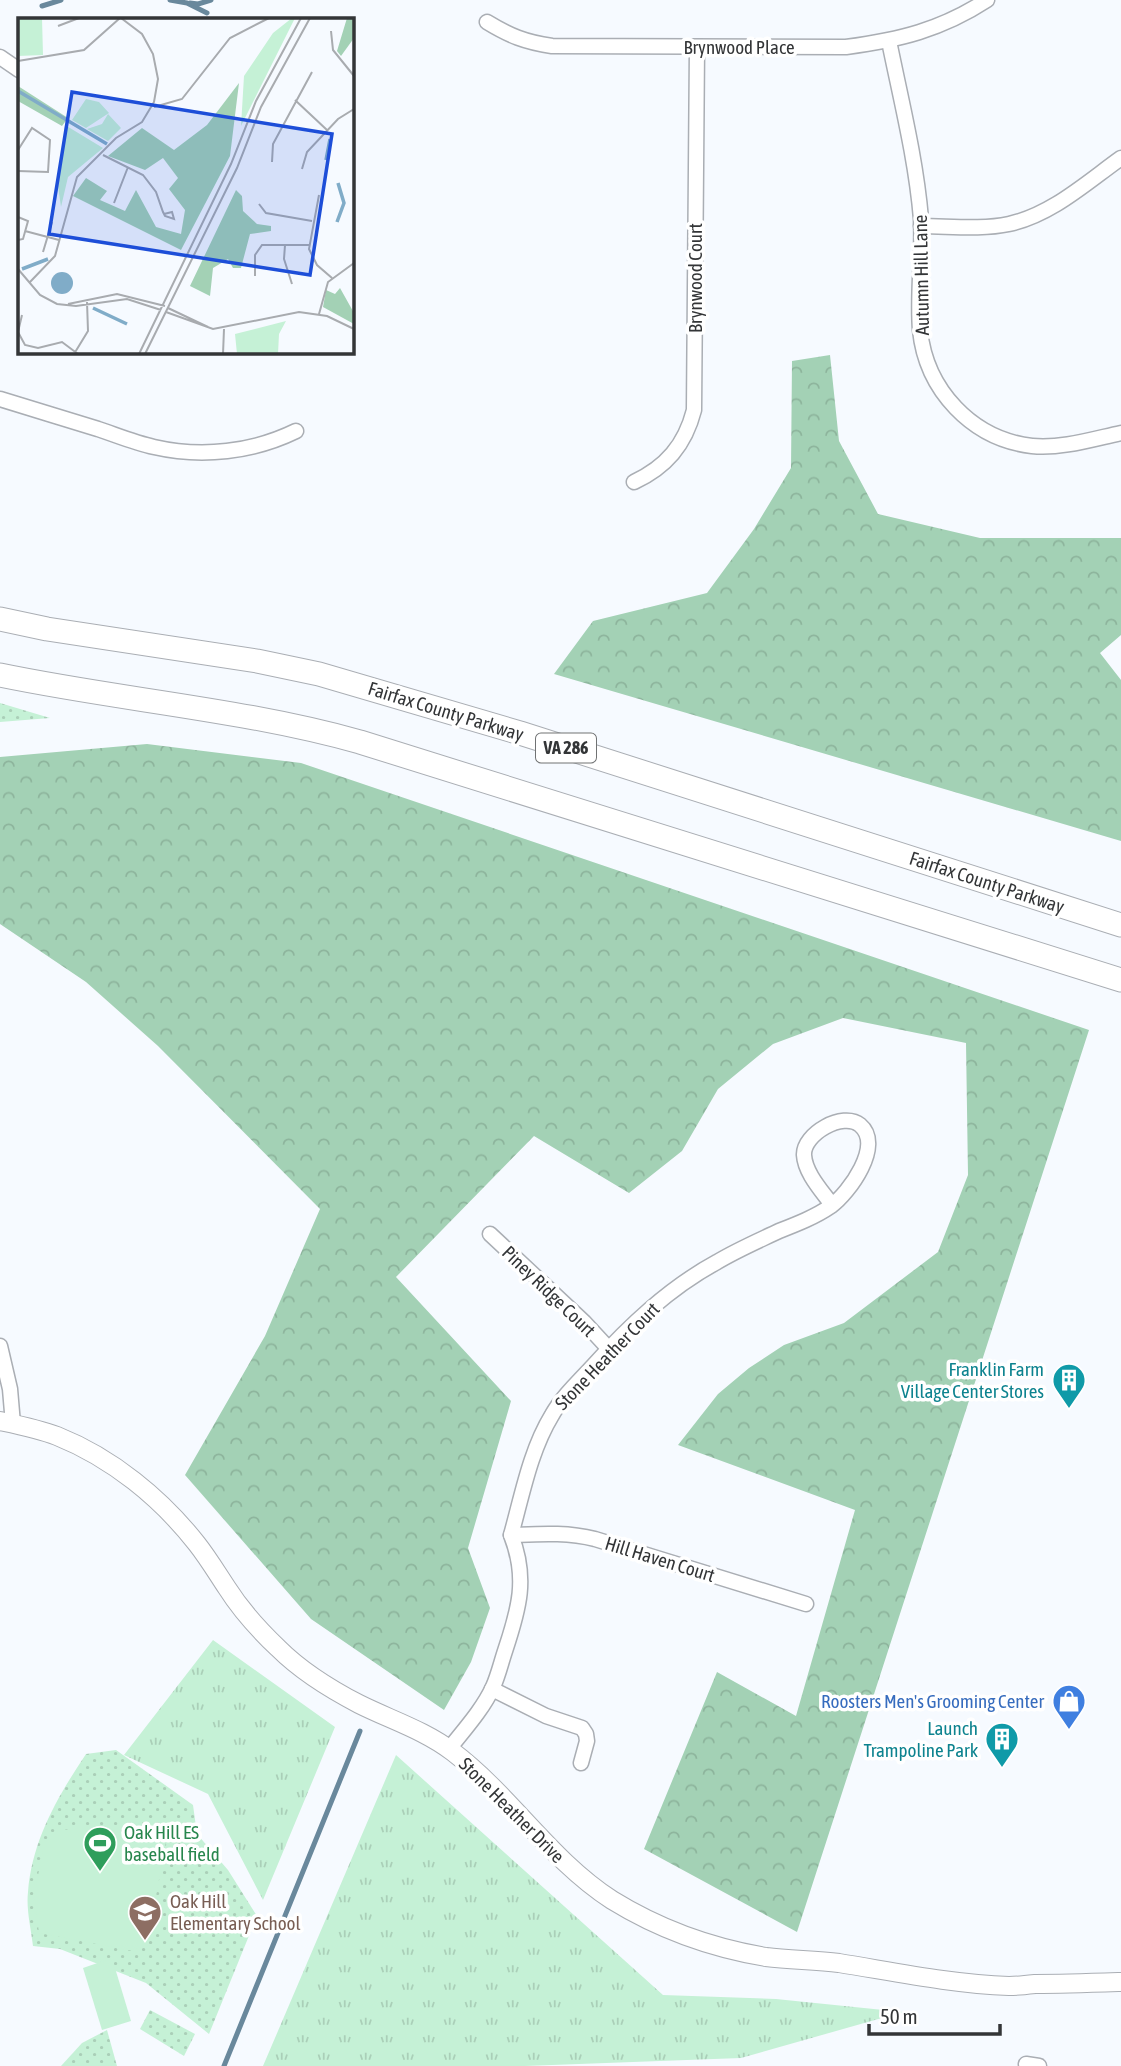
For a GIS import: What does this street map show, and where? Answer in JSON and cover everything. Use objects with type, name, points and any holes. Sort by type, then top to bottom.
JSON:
[{"type":"highway","name":"Fairfax County Parkway","points":[[0,619],[47,629],[257,661],[319,674],[532,737],[1121,925]]},
{"type":"highway","points":[[0,675],[309,727],[1121,980]]},
{"type":"street","name":"Brynwood Place","points":[[487,22],[507,35],[552,46],[846,47],[889,41],[922,32],[955,19],[987,0]]},
{"type":"street","name":"Autumn Hill Lane","points":[[889,41],[915,166],[921,226],[920,328],[923,350],[938,386],[968,420],[985,431],[1013,442],[1055,446],[1121,433]]},
{"type":"street","name":"Brynwood Court","points":[[634,482],[650,475],[667,462],[690,427],[694,410],[697,47]]},
{"type":"street","points":[[0,57],[18,69]]},
{"type":"street","points":[[921,226],[988,227],[1032,217],[1051,208],[1121,158]]},
{"type":"street","points":[[0,398],[154,447],[187,452],[219,452],[251,447],[296,431]]},
{"type":"street","name":"Stone Heather Court","points":[[511,1535],[540,1438],[552,1415],[569,1392],[649,1310],[688,1279],[745,1247],[816,1215],[832,1205],[845,1194],[865,1161],[868,1147],[866,1133],[860,1125],[852,1121],[830,1124],[806,1143],[804,1153],[807,1167],[832,1205]]},
{"type":"street","name":"Piney Ridge Court","points":[[490,1234],[609,1349]]},
{"type":"street","points":[[0,1346],[10,1389],[6,1422]]},
{"type":"street","name":"Stone Heather Drive","points":[[6,1422],[56,1436],[81,1447],[111,1464],[142,1487],[172,1514],[252,1621],[296,1665],[327,1686],[449,1749],[490,1783],[551,1850],[580,1876],[611,1899],[640,1915],[688,1937],[727,1949],[768,1957],[834,1962],[914,1975],[1011,1986],[1121,1982]]},
{"type":"street","name":"Hill Haven Court","points":[[511,1535],[551,1533],[595,1539],[806,1604]]},
{"type":"street","points":[[449,1749],[492,1689],[516,1619],[521,1592],[520,1569],[511,1535]]},
{"type":"street","points":[[492,1689],[546,1716],[582,1728],[587,1741],[581,1763]]},
{"type":"green space","points":[[830,355],[839,441],[878,514],[980,538],[1121,538],[1121,635],[1100,653],[1121,680],[1121,841],[554,674],[593,621],[707,593],[754,529],[791,468],[792,361]]},
{"type":"green space","points":[[0,703],[50,718],[0,722]]},
{"type":"green space","points":[[147,744],[301,763],[1089,1030],[797,1932],[644,1849],[717,1672],[796,1716],[855,1510],[678,1445],[718,1394],[749,1368],[784,1345],[844,1323],[938,1252],[968,1175],[966,1043],[843,1018],[773,1044],[718,1089],[682,1151],[629,1193],[534,1136],[396,1277],[511,1401],[468,1548],[490,1608],[471,1662],[444,1710],[311,1619],[185,1475],[265,1336],[320,1209],[158,1046],[86,982],[0,924],[0,757]]},
{"type":"green space","points":[[213,1640],[335,1727],[263,1900],[208,1794],[124,1755]]},
{"type":"green space","points":[[116,1750],[193,1805],[197,1834],[228,1870],[257,1916],[209,2034],[146,1983],[60,1949],[33,1946],[28,1912],[30,1873],[48,1819],[86,1754]]},
{"type":"green space","points":[[396,1755],[663,1995],[776,1999],[903,2012],[741,2058],[525,2066],[263,2066]]},
{"type":"green space","name":"Oak Hill ES baseball field","points":[[87,1826],[166,1841],[148,1940],[133,1951],[39,1933],[34,1895],[43,1851],[64,1830]]},
{"type":"green space","points":[[112,1958],[131,2021],[102,2030],[83,1968]]},
{"type":"green space","points":[[150,2010],[195,2034],[184,2056],[140,2029]]},
{"type":"green space","points":[[107,2030],[117,2066],[61,2066],[82,2043]]},
{"type":"waterway","points":[[42,6],[61,0]]},
{"type":"waterway","points":[[170,0],[187,3],[207,13]]},
{"type":"waterway","points":[[190,3],[198,4],[211,0]]},
{"type":"waterway","points":[[224,2066],[360,1731]]},
{"type":"place","name":"Franklin Farm Village Center Stores","points":[[1069,1410]]},
{"type":"place","name":"Roosters Men's Grooming Center","points":[[1069,1731]]},
{"type":"place","name":"Launch Trampoline Park","points":[[1002,1769]]},
{"type":"place","name":"Oak Hill ES baseball field","points":[[100,1873]]},
{"type":"place","name":"Oak Hill Elementary School","points":[[145,1942]]}]
